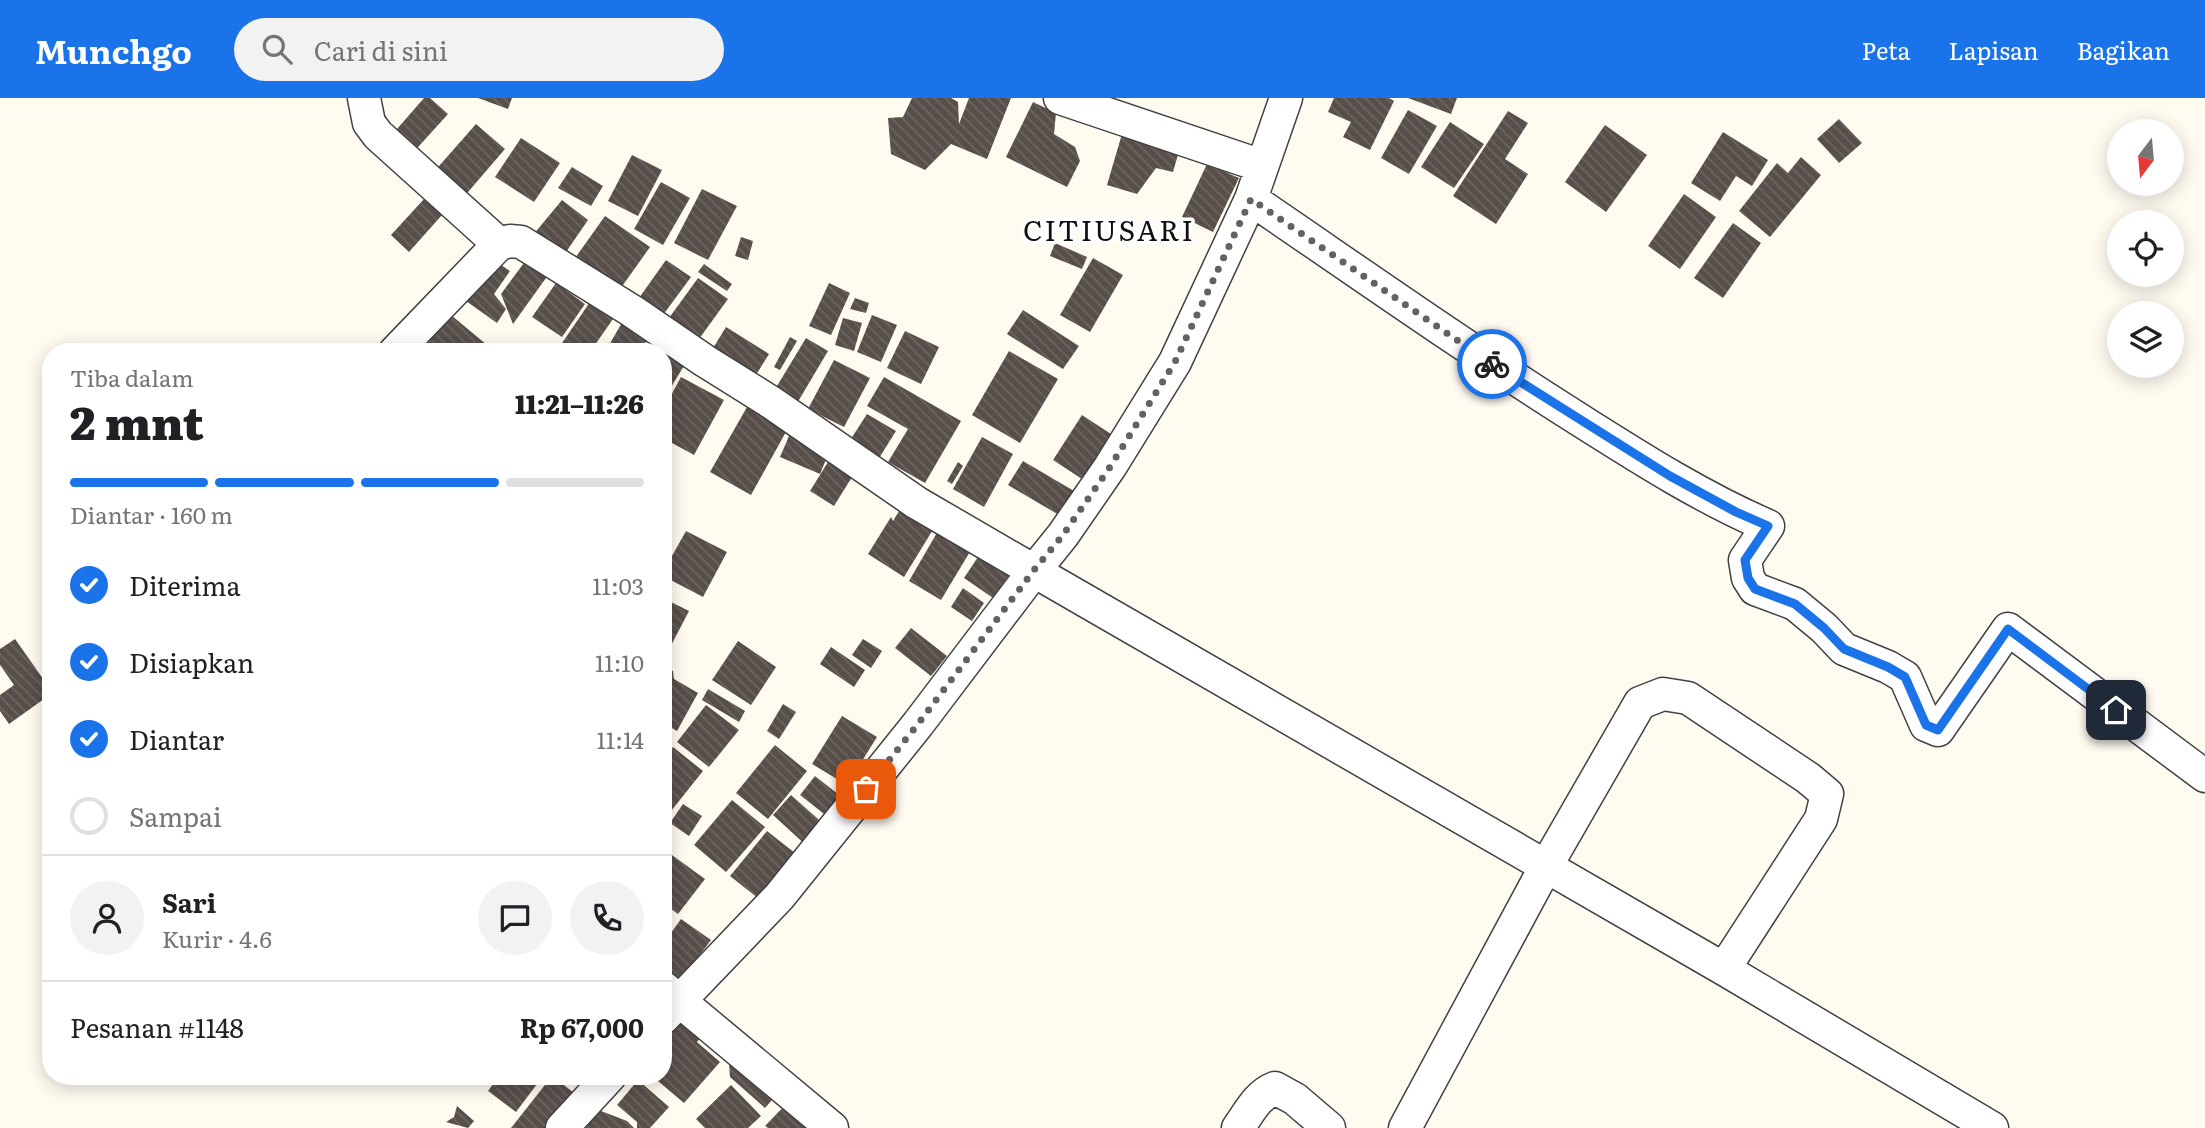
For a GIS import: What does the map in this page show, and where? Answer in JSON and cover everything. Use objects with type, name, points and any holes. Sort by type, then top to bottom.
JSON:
[{"type":"street","points":[[364,98],[369,123],[378,135],[499,244]]},
{"type":"street","points":[[1060,98],[1262,166]]},
{"type":"street","points":[[672,999],[779,897],[918,724],[1063,535],[1110,467],[1175,362],[1251,199],[1286,98]]},
{"type":"street","points":[[1251,199],[1515,380],[1670,476],[1768,526],[1745,560],[1748,578],[1755,589],[1795,604],[1844,649],[1905,677],[1926,725],[1938,730],[2008,629],[2205,776]]},
{"type":"street","points":[[404,343],[499,244],[521,242],[769,401],[917,503],[1724,969],[1992,1128]]},
{"type":"street","points":[[1405,1128],[1545,867],[1640,704],[1662,694],[1688,698],[1808,778],[1827,794],[1821,819],[1724,969]]},
{"type":"street","points":[[672,1004],[832,1128]]},
{"type":"street","points":[[562,1128],[602,1085]]},
{"type":"street","points":[[1238,1128],[1266,1091],[1275,1088],[1295,1099],[1329,1128]]},
{"type":"building","points":[[424,98],[430,98],[448,114],[410,156],[390,137]]},
{"type":"building","points":[[478,98],[512,98],[508,109]]},
{"type":"building","points":[[912,98],[951,98],[958,102],[959,124],[969,98],[1011,98],[987,159],[951,144],[925,170],[891,154],[888,118],[903,117]]},
{"type":"building","points":[[1334,98],[1389,98],[1394,101],[1370,150],[1343,137],[1351,122],[1328,112]]},
{"type":"building","points":[[1408,98],[1457,98],[1451,114]]},
{"type":"building","points":[[1033,102],[1056,113],[1054,134],[1075,147],[1080,161],[1067,187],[1006,157]]},
{"type":"building","points":[[1408,110],[1437,126],[1409,174],[1381,158]]},
{"type":"building","points":[[1508,111],[1528,123],[1505,159],[1528,174],[1496,224],[1453,196]]},
{"type":"building","points":[[1839,119],[1862,143],[1839,163],[1817,139]]},
{"type":"building","points":[[1450,122],[1484,144],[1454,188],[1421,167]]},
{"type":"building","points":[[476,124],[505,149],[462,199],[432,174]]},
{"type":"building","points":[[1605,125],[1647,155],[1606,212],[1565,182]]},
{"type":"building","points":[[1124,127],[1181,144],[1173,172],[1156,168],[1137,194],[1107,185]]},
{"type":"building","points":[[1723,132],[1768,160],[1752,186],[1736,176],[1720,201],[1691,183]]},
{"type":"building","points":[[521,138],[560,163],[534,202],[495,177]]},
{"type":"building","points":[[632,155],[662,170],[638,216],[608,201]]},
{"type":"building","points":[[1801,157],[1821,175],[1770,237],[1739,211],[1777,163],[1788,173]]},
{"type":"building","points":[[1207,164],[1239,178],[1213,232],[1182,217]]},
{"type":"building","points":[[572,167],[603,186],[591,206],[558,188]]},
{"type":"building","points":[[661,182],[690,198],[663,245],[634,229]]},
{"type":"building","points":[[702,189],[737,206],[708,260],[674,243]]},
{"type":"building","points":[[1684,194],[1716,217],[1680,269],[1648,246]]},
{"type":"building","points":[[424,199],[442,215],[409,252],[391,235]]},
{"type":"building","points":[[562,200],[588,220],[564,255],[533,235]]},
{"type":"building","points":[[605,216],[650,247],[618,292],[573,261]]},
{"type":"building","points":[[1733,223],[1761,243],[1723,298],[1694,278]]},
{"type":"building","points":[[741,237],[753,241],[748,260],[735,256]]},
{"type":"building","points":[[1055,243],[1087,257],[1082,269],[1050,256]]},
{"type":"building","points":[[529,256],[551,271],[513,324],[501,294]]},
{"type":"building","points":[[1093,258],[1123,275],[1090,332],[1060,315]]},
{"type":"building","points":[[494,260],[510,271],[494,294],[506,309],[497,323],[466,301]]},
{"type":"building","points":[[666,260],[691,277],[663,315],[639,298]]},
{"type":"building","points":[[704,264],[732,284],[727,291],[698,272]]},
{"type":"building","points":[[698,278],[728,299],[699,339],[669,318]]},
{"type":"building","points":[[556,283],[585,304],[562,337],[532,317]]},
{"type":"building","points":[[829,283],[850,293],[831,335],[809,326]]},
{"type":"building","points":[[596,293],[620,309],[596,343],[562,343]]},
{"type":"building","points":[[855,298],[869,303],[866,313],[850,309]]},
{"type":"building","points":[[1023,310],[1079,346],[1063,369],[1007,334]]},
{"type":"building","points":[[627,314],[653,329],[645,343],[610,343]]},
{"type":"building","points":[[451,315],[485,343],[428,343]]},
{"type":"building","points":[[872,315],[897,325],[881,362],[857,352]]},
{"type":"building","points":[[843,318],[862,323],[854,351],[835,345]]},
{"type":"building","points":[[726,327],[769,354],[748,388],[705,361]]},
{"type":"building","points":[[905,331],[939,347],[921,384],[887,368]]},
{"type":"building","points":[[658,337],[668,343],[654,343]]},
{"type":"building","points":[[790,337],[797,341],[780,370],[774,367]]},
{"type":"building","points":[[806,338],[828,351],[796,405],[774,391]]},
{"type":"building","points":[[672,345],[690,356],[672,386]]},
{"type":"building","points":[[1009,351],[1058,379],[1020,443],[972,415]]},
{"type":"building","points":[[834,360],[870,378],[844,427],[808,409]]},
{"type":"building","points":[[681,377],[724,400],[694,455],[672,443],[672,394]]},
{"type":"building","points":[[884,377],[961,421],[925,483],[888,462],[908,429],[867,406]]},
{"type":"building","points":[[747,407],[787,430],[751,495],[710,472]]},
{"type":"building","points":[[867,414],[896,431],[876,463],[847,445]]},
{"type":"building","points":[[1082,415],[1111,434],[1082,479],[1053,460]]},
{"type":"building","points":[[792,429],[832,445],[820,474],[780,457]]},
{"type":"building","points":[[982,437],[1013,454],[984,507],[953,489]]},
{"type":"building","points":[[833,454],[857,469],[834,506],[810,491]]},
{"type":"building","points":[[1023,461],[1074,491],[1059,515],[1008,485]]},
{"type":"building","points":[[958,462],[963,466],[952,484],[947,481]]},
{"type":"building","points":[[901,508],[934,528],[904,577],[868,554],[891,517],[893,521]]},
{"type":"building","points":[[686,531],[727,552],[703,597],[672,581],[672,556]]},
{"type":"building","points":[[938,531],[971,550],[941,600],[909,581]]},
{"type":"building","points":[[984,548],[1014,568],[993,598],[964,578]]},
{"type":"building","points":[[963,588],[984,603],[972,621],[951,607]]},
{"type":"building","points":[[672,602],[689,611],[672,644]]},
{"type":"building","points":[[911,628],[947,656],[931,676],[895,648]]},
{"type":"building","points":[[15,639],[42,677],[42,700],[9,724],[0,711],[0,695],[14,685],[0,665],[0,649]]},
{"type":"building","points":[[863,639],[882,651],[871,668],[852,655]]},
{"type":"building","points":[[738,641],[776,667],[751,705],[712,680]]},
{"type":"building","points":[[831,647],[865,670],[854,687],[820,664]]},
{"type":"building","points":[[672,670],[674,679],[698,693],[677,731],[672,728]]},
{"type":"building","points":[[708,689],[745,711],[739,722],[702,700]]},
{"type":"building","points":[[783,704],[796,712],[779,739],[767,731]]},
{"type":"building","points":[[706,705],[739,730],[709,767],[677,742]]},
{"type":"building","points":[[842,716],[877,737],[847,785],[812,764]]},
{"type":"building","points":[[775,745],[807,771],[768,819],[736,793]]},
{"type":"building","points":[[672,748],[703,771],[672,810]]},
{"type":"building","points":[[815,776],[848,802],[833,821],[800,795]]},
{"type":"building","points":[[791,795],[827,827],[809,848],[773,815]]},
{"type":"building","points":[[732,800],[765,827],[726,872],[694,845]]},
{"type":"building","points":[[683,804],[702,816],[689,836],[672,824]]},
{"type":"building","points":[[767,831],[800,857],[763,902],[730,876]]},
{"type":"building","points":[[672,855],[705,879],[678,914],[672,910]]},
{"type":"building","points":[[681,919],[711,940],[679,983],[672,978],[672,932]]},
{"type":"building","points":[[679,1007],[706,1031],[697,1042],[720,1062],[684,1103],[663,1085],[672,1085],[672,1015]]},
{"type":"building","points":[[728,1049],[778,1093],[765,1108],[730,1077]]},
{"type":"building","points":[[492,1085],[536,1085],[516,1112],[488,1091]]},
{"type":"building","points":[[545,1085],[564,1085],[582,1099],[558,1128],[511,1128]]},
{"type":"building","points":[[578,1085],[592,1085],[586,1092]]},
{"type":"building","points":[[634,1085],[644,1085],[669,1107],[650,1128],[637,1128],[637,1122],[617,1105]]},
{"type":"building","points":[[731,1085],[761,1116],[748,1128],[705,1128],[696,1119]]},
{"type":"building","points":[[791,1099],[822,1128],[765,1126]]},
{"type":"building","points":[[457,1106],[474,1121],[468,1128],[446,1122],[454,1117]]},
{"type":"building","points":[[601,1111],[627,1121],[634,1128],[584,1128]]},
{"type":"way so far","points":[[866,789],[1063,535],[1110,467],[1175,362],[1251,199],[1492,364]]},
{"type":"district","name":"CITIUSARI","points":[[1109,231]]},
{"type":"route","points":[[1492,364],[1670,476],[1768,526],[1745,560],[1748,578],[1755,589],[1795,604],[1844,649],[1905,677],[1926,725],[1938,730],[2008,629],[2116,710]]}]
